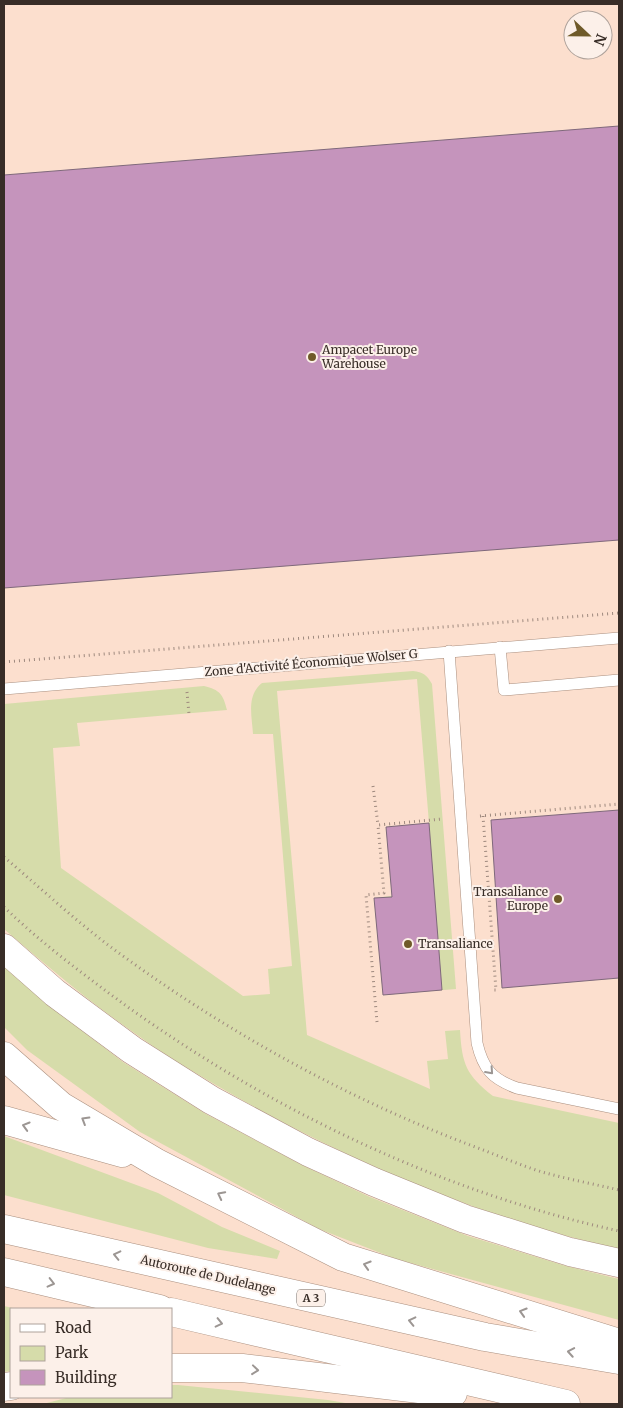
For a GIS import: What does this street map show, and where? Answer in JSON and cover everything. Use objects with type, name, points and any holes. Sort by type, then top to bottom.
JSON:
[{"type":"main road","points":[[4,948],[55,993],[132,1050],[211,1100],[308,1152],[374,1182],[465,1219],[570,1252],[619,1263]]},
{"type":"main road","points":[[4,1056],[61,1106],[158,1163],[343,1257],[619,1343]]},
{"type":"main road","points":[[4,1120],[158,1163]]},
{"type":"main road","name":"Autoroute de Dudelange","points":[[4,1229],[485,1337],[619,1360]]},
{"type":"main road","points":[[4,1272],[156,1308]]},
{"type":"main road","points":[[172,1312],[566,1404]]},
{"type":"main road","points":[[172,1368],[242,1368],[556,1404]]},
{"type":"lane","name":"Zone d'Activité Économique Wolser G","points":[[4,689],[619,638]]},
{"type":"lane","points":[[500,647],[504,690],[619,680]]},
{"type":"lane","points":[[449,651],[477,1043],[481,1058],[489,1072],[502,1082],[517,1088],[619,1109]]},
{"type":"path","points":[[4,662],[619,613]]},
{"type":"path","points":[[373,786],[384,894],[366,895],[376,1022]]},
{"type":"path","points":[[378,825],[619,804]]},
{"type":"path","points":[[483,816],[496,990]]},
{"type":"path","points":[[4,856],[122,956],[180,995],[283,1058],[343,1090],[425,1128],[542,1172],[619,1190]]},
{"type":"path","points":[[4,907],[78,970],[149,1023],[226,1072],[319,1123],[400,1160],[487,1194],[579,1222],[619,1231]]},
{"type":"green space","points":[[413,671],[424,674],[432,684],[456,989],[383,995],[374,898],[392,896],[386,827],[429,823],[417,679],[277,691],[307,1035],[430,1089],[427,1061],[448,1059],[445,1031],[460,1030],[462,1052],[467,1068],[477,1082],[493,1096],[619,1123],[619,1249],[526,1224],[480,1209],[346,1154],[302,1132],[214,1084],[154,1047],[87,998],[4,929],[4,704],[204,686],[214,689],[220,694],[227,710],[77,723],[80,746],[53,748],[61,868],[243,996],[270,994],[268,969],[292,966],[273,734],[253,734],[251,707],[254,694],[262,683]]},
{"type":"green space","points":[[4,967],[46,1003],[123,1062],[206,1114],[302,1165],[370,1197],[468,1236],[566,1266],[619,1279],[619,1320],[396,1259],[319,1229],[140,1132],[27,1050],[4,1027]]},
{"type":"green space","points":[[4,1136],[158,1193],[222,1227],[280,1251],[277,1259],[208,1248],[4,1195]]},
{"type":"green space","points":[[4,1306],[13,1308],[10,1308],[10,1371],[4,1372]]},
{"type":"green space","points":[[172,1385],[178,1385],[351,1404],[43,1404],[66,1398],[172,1398]]},
{"type":"building","name":"Ampacet Europe Warehouse","points":[[619,126],[619,540],[4,588],[4,175]]},
{"type":"building","name":"Transaliance Europe","points":[[619,810],[619,978],[502,988],[491,820]]},
{"type":"building","name":"Transaliance","points":[[429,823],[442,990],[383,995],[374,898],[392,897],[386,827]]},
{"type":"place","name":"Ampacet Europe Warehouse","points":[[312,357]]},
{"type":"place","name":"Transaliance Europe","points":[[558,899]]},
{"type":"place","name":"Transaliance","points":[[408,944]]}]
